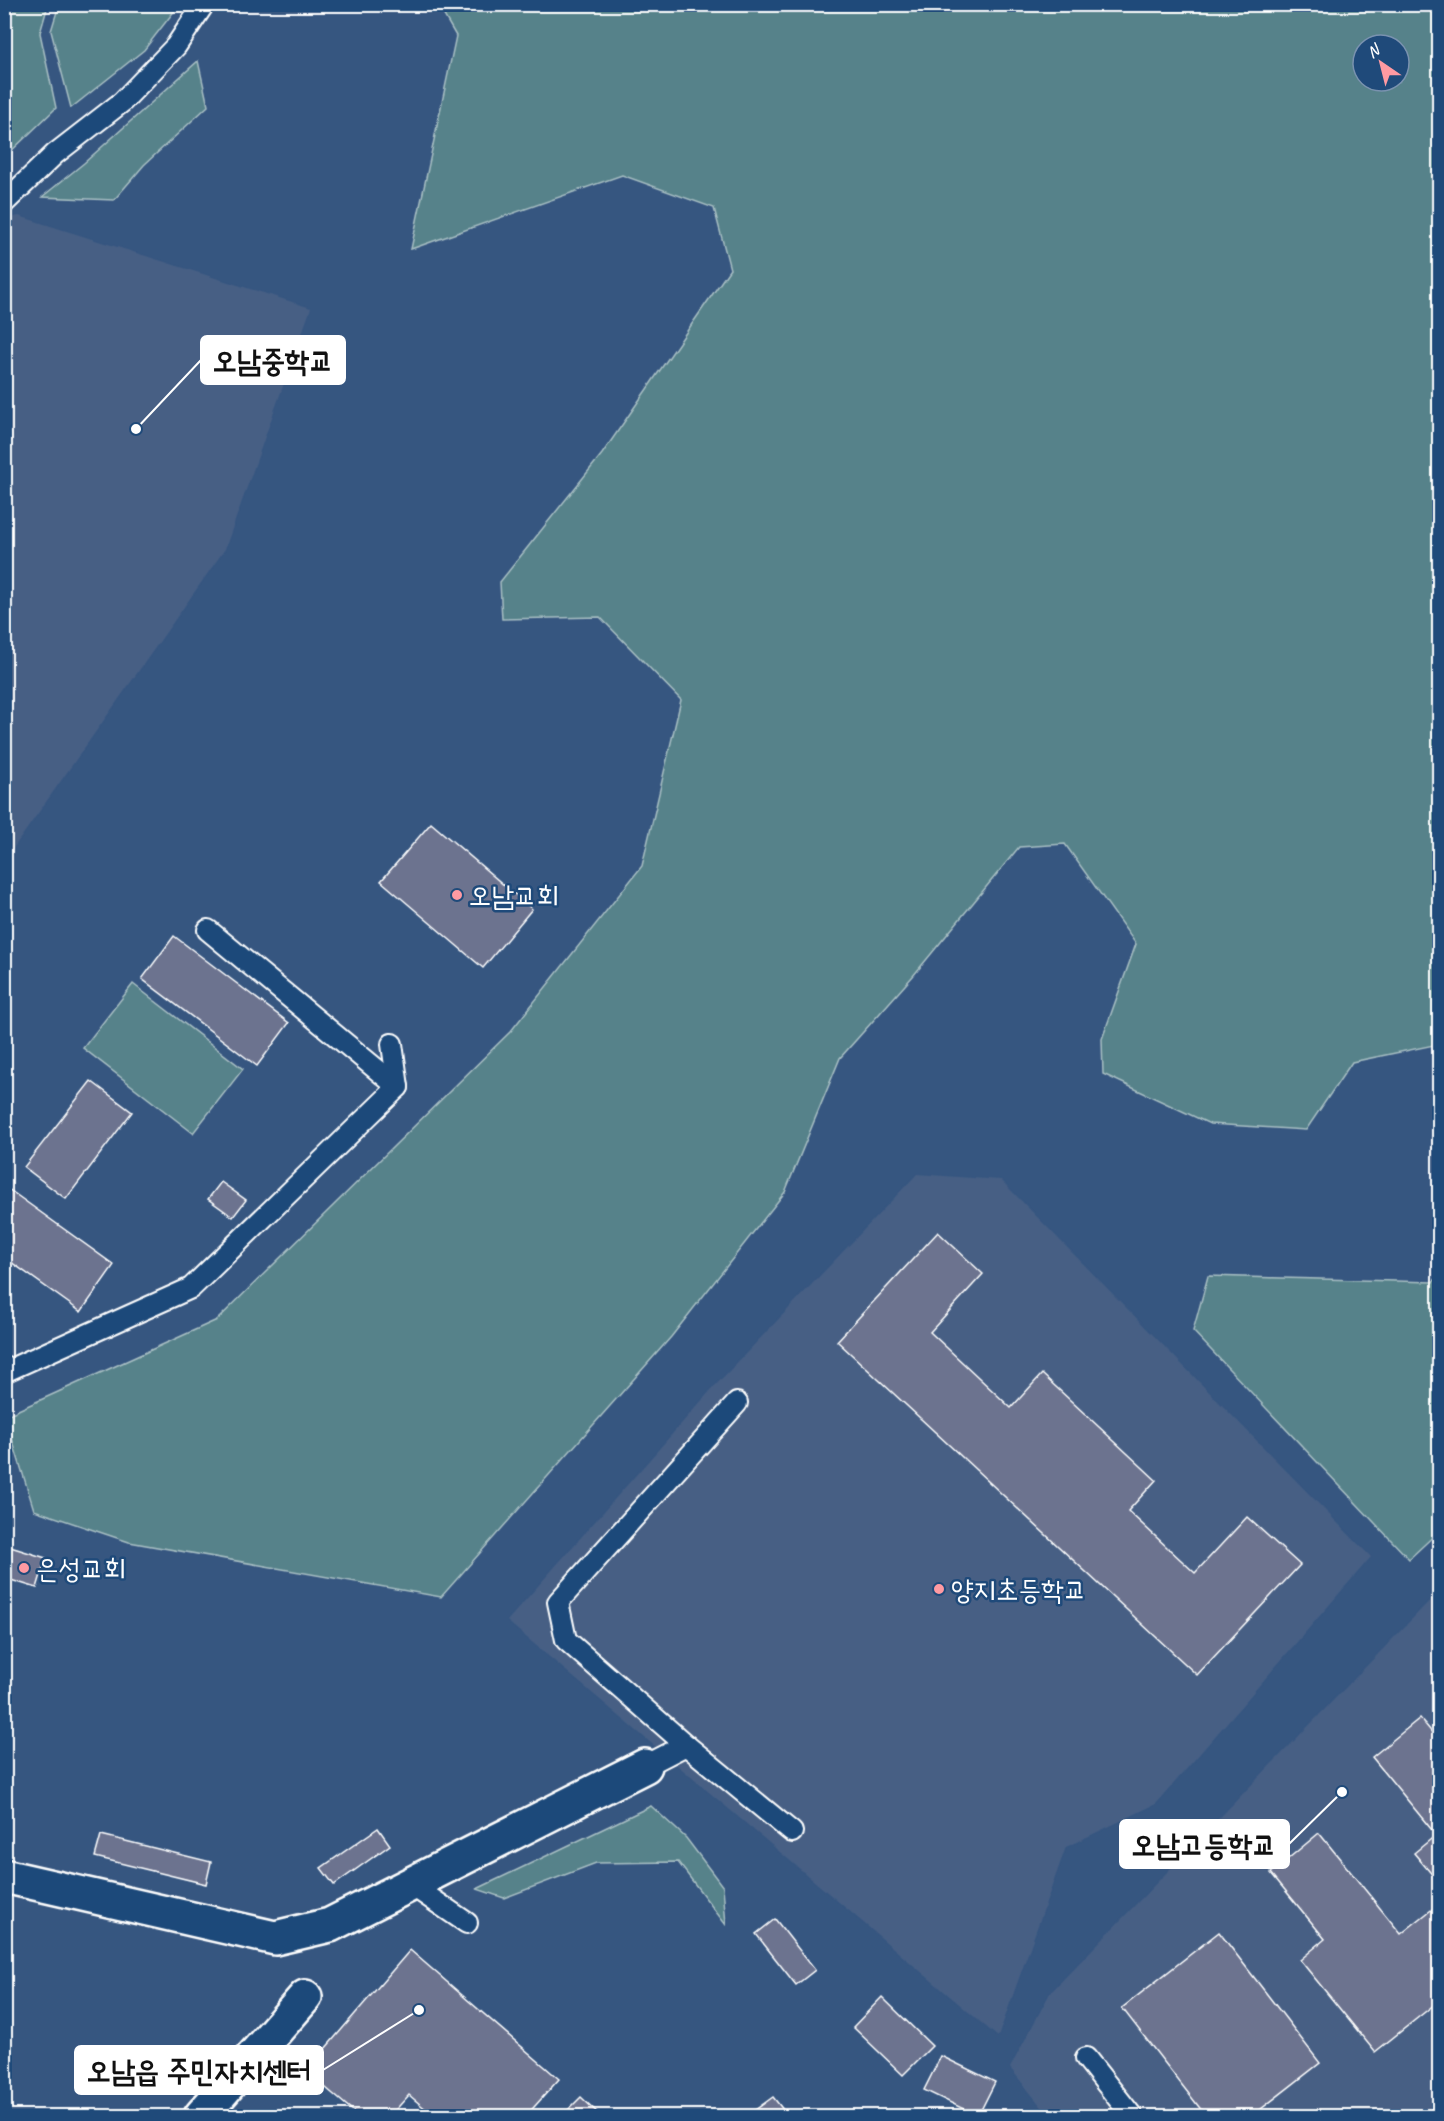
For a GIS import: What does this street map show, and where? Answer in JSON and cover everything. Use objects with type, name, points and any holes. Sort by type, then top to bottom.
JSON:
[{"type":"street","points":[[4,1876],[275,1938],[330,1925],[645,1766]]},
{"type":"street","points":[[201,2116],[305,1997]]},
{"type":"lane","points":[[4,203],[55,154],[122,102],[176,46],[204,4]]},
{"type":"lane","points":[[208,930],[398,1088]]},
{"type":"lane","points":[[392,1044],[398,1088]]},
{"type":"lane","points":[[4,1372],[191,1288],[398,1088]]},
{"type":"lane","points":[[737,1403],[558,1602],[566,1640],[686,1745],[792,1832]]},
{"type":"lane","points":[[645,1766],[686,1745]]},
{"type":"lane","points":[[410,1884],[467,1923]]},
{"type":"lane","points":[[1086,2058],[1132,2116]]},
{"type":"shaded area","points":[[19,216],[311,308],[225,549],[5,860],[4,219]]},
{"type":"shaded area","name":"양지초등학교","points":[[917,1174],[1001,1180],[1371,1557],[1156,1804],[1066,1847],[998,2037],[507,1621],[711,1390]]},
{"type":"shaded area","points":[[1439,1591],[1439,2116],[1049,2116],[1010,2068],[1050,1993]]},
{"type":"green space","points":[[5,4],[48,5],[40,33],[56,108],[5,157]]},
{"type":"green space","points":[[59,4],[179,5],[144,50],[71,108],[51,31]]},
{"type":"green space","points":[[438,5],[1440,5],[1439,1044],[1352,1062],[1306,1130],[1210,1124],[1103,1074],[1102,1039],[1136,944],[1065,844],[1019,847],[913,976],[840,1058],[785,1192],[671,1337],[441,1597],[129,1542],[34,1510],[5,1416],[217,1320],[511,1031],[642,866],[681,700],[600,617],[502,619],[500,582],[602,454],[730,269],[714,208],[622,175],[411,249],[456,36]]},
{"type":"green space","points":[[198,61],[208,106],[144,165],[114,200],[42,197],[84,163]]},
{"type":"green space","points":[[133,984],[243,1069],[193,1133],[83,1048]]},
{"type":"green space","points":[[1208,1276],[1433,1282],[1439,1276],[1439,1531],[1409,1559],[1193,1331]]},
{"type":"green space","points":[[651,1806],[686,1838],[723,1887],[726,1925],[678,1862],[596,1863],[504,1898],[477,1889]]},
{"type":"building","name":"오남교회","points":[[431,823],[532,909],[483,968],[381,881]]},
{"type":"building","points":[[174,936],[289,1023],[257,1066],[142,979]]},
{"type":"building","points":[[91,1081],[132,1112],[66,1199],[24,1167]]},
{"type":"building","points":[[221,1182],[246,1200],[233,1217],[208,1199]]},
{"type":"building","points":[[4,1186],[114,1265],[81,1312],[4,1257]]},
{"type":"building","points":[[938,1232],[983,1274],[930,1332],[1011,1408],[1042,1374],[1156,1480],[1128,1511],[1195,1573],[1247,1517],[1300,1565],[1197,1675],[837,1341]]},
{"type":"building","name":"은성교회","points":[[4,1545],[46,1558],[37,1588],[4,1578]]},
{"type":"building","points":[[1420,1718],[1440,1742],[1440,1884],[1414,1853],[1436,1835],[1372,1757]]},
{"type":"building","points":[[378,1828],[390,1845],[334,1885],[321,1868]]},
{"type":"building","points":[[1319,1833],[1401,1934],[1440,1903],[1440,2000],[1375,2052],[1300,1960],[1325,1939],[1271,1873]]},
{"type":"building","points":[[101,1835],[211,1862],[206,1884],[95,1857]]},
{"type":"building","points":[[775,1919],[815,1970],[796,1985],[756,1934]]},
{"type":"building","points":[[1219,1932],[1320,2063],[1252,2116],[1206,2116],[1122,2008]]},
{"type":"building","points":[[410,1950],[559,2079],[526,2116],[434,2116],[409,2095],[390,2116],[359,2116],[306,2071]]},
{"type":"building","points":[[882,1997],[932,2046],[903,2075],[853,2027]]},
{"type":"building","points":[[941,2056],[995,2082],[978,2116],[924,2090]]},
{"type":"building","points":[[581,2097],[601,2116],[562,2116]]},
{"type":"building","points":[[773,2097],[788,2116],[747,2116]]},
{"type":"place","name":"오남중학교","points":[[136,429]]},
{"type":"place","name":"오남교회","points":[[457,895]]},
{"type":"place","name":"은성교회","points":[[24,1568]]},
{"type":"place","name":"양지초등학교","points":[[939,1589]]},
{"type":"place","name":"오남고등학교","points":[[1342,1792]]},
{"type":"place","name":"오남읍 주민자치센터","points":[[419,2010]]}]
